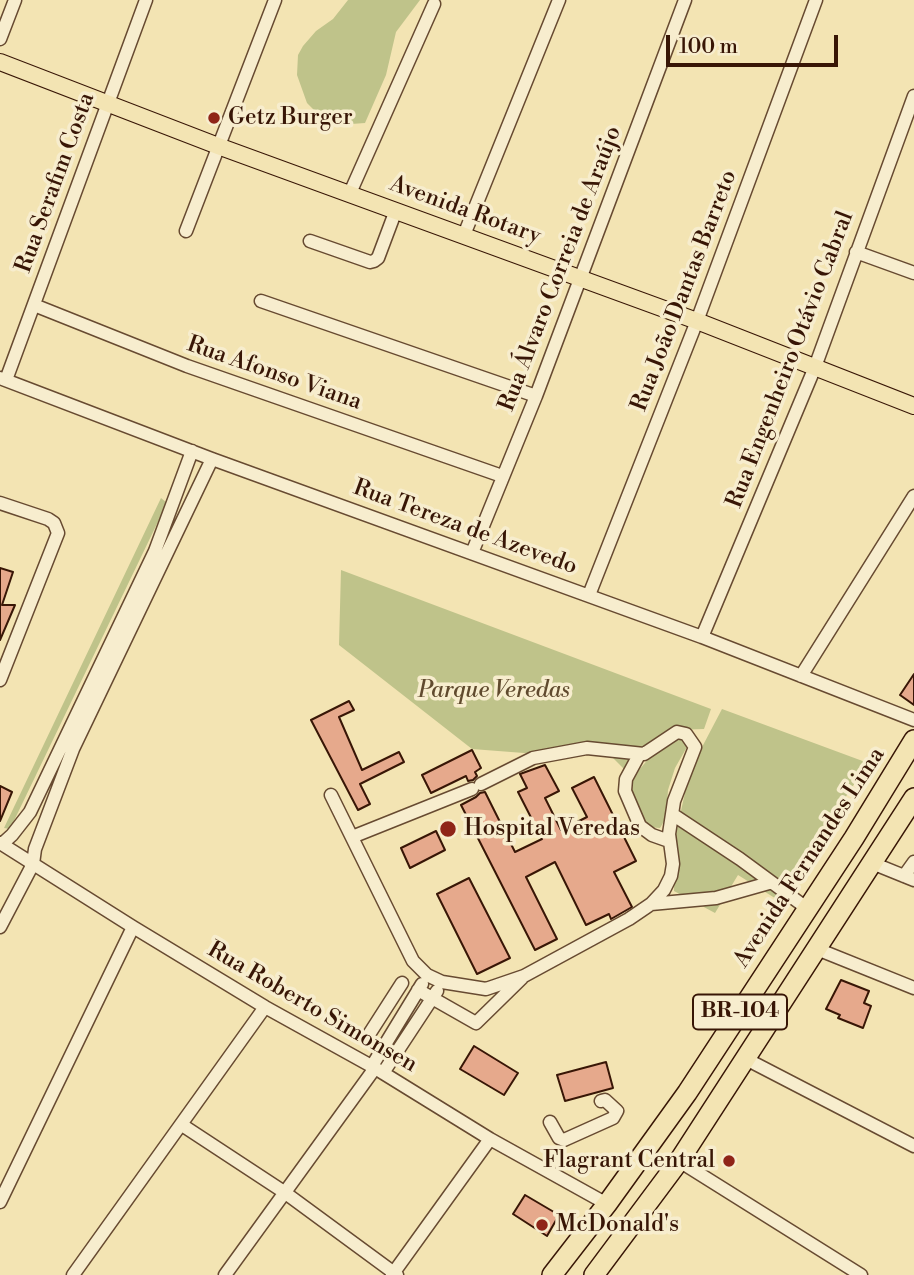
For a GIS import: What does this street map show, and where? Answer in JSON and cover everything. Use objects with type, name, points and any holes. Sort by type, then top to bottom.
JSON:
[{"type":"highway","name":"Avenida Fernandes Lima","points":[[552,1275],[687,1093],[808,909],[914,740]]},
{"type":"highway","name":"BR-104","points":[[594,1275],[679,1161],[914,798]]},
{"type":"main road","name":"Avenida Rotary","points":[[0,62],[218,146],[697,321],[914,406]]},
{"type":"street","points":[[0,39],[15,0]]},
{"type":"street","name":"Rua Serafim Costa","points":[[3,379],[34,306],[146,0]]},
{"type":"street","points":[[186,232],[275,0]]},
{"type":"street","points":[[464,235],[559,0]]},
{"type":"street","name":"Rua Álvaro Correia de Araújo","points":[[472,553],[536,396],[685,0]]},
{"type":"street","name":"Rua João Dantas Barreto","points":[[589,595],[697,321],[816,0]]},
{"type":"street","points":[[350,192],[434,4]]},
{"type":"street","name":"Rua Engenheiro Otávio Cabral","points":[[702,637],[815,366],[914,96]]},
{"type":"street","points":[[310,241],[370,262],[374,261],[378,258],[396,210]]},
{"type":"street","points":[[856,253],[914,273]]},
{"type":"street","points":[[261,301],[536,396]]},
{"type":"street","name":"Rua Afonso Viana","points":[[34,306],[154,354],[502,476]]},
{"type":"street","name":"Rua Tereza de Azevedo","points":[[3,379],[212,459],[702,637],[914,720]]},
{"type":"street","points":[[1,843],[12,835],[30,812],[155,551],[192,451]]},
{"type":"street","points":[[0,927],[33,864],[38,842],[73,749],[212,459]]},
{"type":"street","points":[[801,676],[914,496]]},
{"type":"street","points":[[0,503],[48,519],[57,528],[57,538],[0,680]]},
{"type":"street","points":[[331,795],[413,961],[428,975],[443,982],[486,989],[524,975],[629,919],[651,904],[664,890],[671,877],[673,864],[669,841],[674,801],[695,747],[686,734],[677,732],[639,755],[626,779],[625,791],[640,826],[652,835],[669,841]]},
{"type":"street","points":[[352,837],[476,786],[533,758],[587,748],[639,755]]},
{"type":"street","points":[[672,814],[808,909]]},
{"type":"street","name":"Rua Roberto Simonsen","points":[[1,843],[133,928],[265,1007],[377,1069],[490,1139],[607,1204]]},
{"type":"street","points":[[872,863],[909,878],[914,862]]},
{"type":"street","points":[[651,904],[716,898],[769,883]]},
{"type":"street","points":[[0,1202],[133,928]]},
{"type":"street","points":[[817,949],[914,988]]},
{"type":"street","points":[[377,1069],[428,975]]},
{"type":"street","points":[[418,990],[476,1023],[524,975]]},
{"type":"street","points":[[225,1275],[284,1192],[443,982]]},
{"type":"street","points":[[368,1036],[402,983]]},
{"type":"street","points":[[73,1275],[265,1007]]},
{"type":"street","points":[[746,1059],[914,1146]]},
{"type":"street","points":[[550,1122],[559,1138],[564,1140],[613,1118],[617,1111],[605,1100],[600,1101]]},
{"type":"street","points":[[182,1125],[284,1192],[394,1274],[490,1139]]},
{"type":"street","points":[[679,1161],[861,1275]]},
{"type":"green space","points":[[348,0],[420,0],[396,32],[386,75],[365,123],[351,124],[332,120],[314,110],[307,103],[297,75],[298,55],[303,46],[316,31],[333,19]]},
{"type":"green space","points":[[161,498],[167,503],[10,829],[4,828]]},
{"type":"green space","name":"Parque Veredas","points":[[341,570],[711,709],[704,729],[673,730],[624,769],[597,742],[537,754],[472,749],[339,645]]},
{"type":"green space","points":[[722,709],[868,763],[778,900],[738,875],[715,913],[674,891],[675,838],[690,770]]},
{"type":"green space","points":[[681,735],[687,740],[687,747],[675,768],[668,790],[666,818],[660,828],[649,827],[642,822],[632,802],[630,787],[650,757]]},
{"type":"building","points":[[0,568],[13,572],[2,605],[15,605],[0,640]]},
{"type":"building","points":[[914,674],[914,705],[900,695]]},
{"type":"building","points":[[349,701],[354,710],[339,717],[362,770],[399,752],[404,762],[360,784],[370,804],[358,810],[311,720]]},
{"type":"building","points":[[472,750],[481,768],[475,772],[477,776],[468,781],[466,776],[431,793],[422,775]]},
{"type":"building","name":"Hospital Veredas","points":[[545,765],[559,791],[545,798],[561,830],[587,817],[572,788],[594,777],[636,861],[614,872],[632,907],[611,919],[609,914],[586,925],[555,862],[526,877],[557,939],[535,950],[461,805],[485,792],[515,852],[542,839],[518,792],[527,788],[520,774]]},
{"type":"building","points":[[0,786],[12,792],[0,821]]},
{"type":"building","points":[[436,831],[445,850],[410,868],[401,848]]},
{"type":"building","points":[[469,878],[510,958],[477,974],[437,894]]},
{"type":"building","points":[[841,980],[869,991],[864,1003],[871,1006],[863,1028],[838,1018],[840,1015],[826,1009]]},
{"type":"building","points":[[474,1046],[518,1073],[504,1095],[460,1069]]},
{"type":"building","points":[[606,1062],[613,1088],[565,1101],[557,1075]]},
{"type":"building","name":"McDonald's","points":[[525,1195],[559,1215],[547,1236],[513,1214]]},
{"type":"place","name":"Getz Burger","points":[[214,118]]},
{"type":"place","name":"Hospital Veredas","points":[[448,829]]},
{"type":"place","name":"Flagrant Central","points":[[729,1161]]},
{"type":"place","name":"McDonald's","points":[[542,1225]]}]
